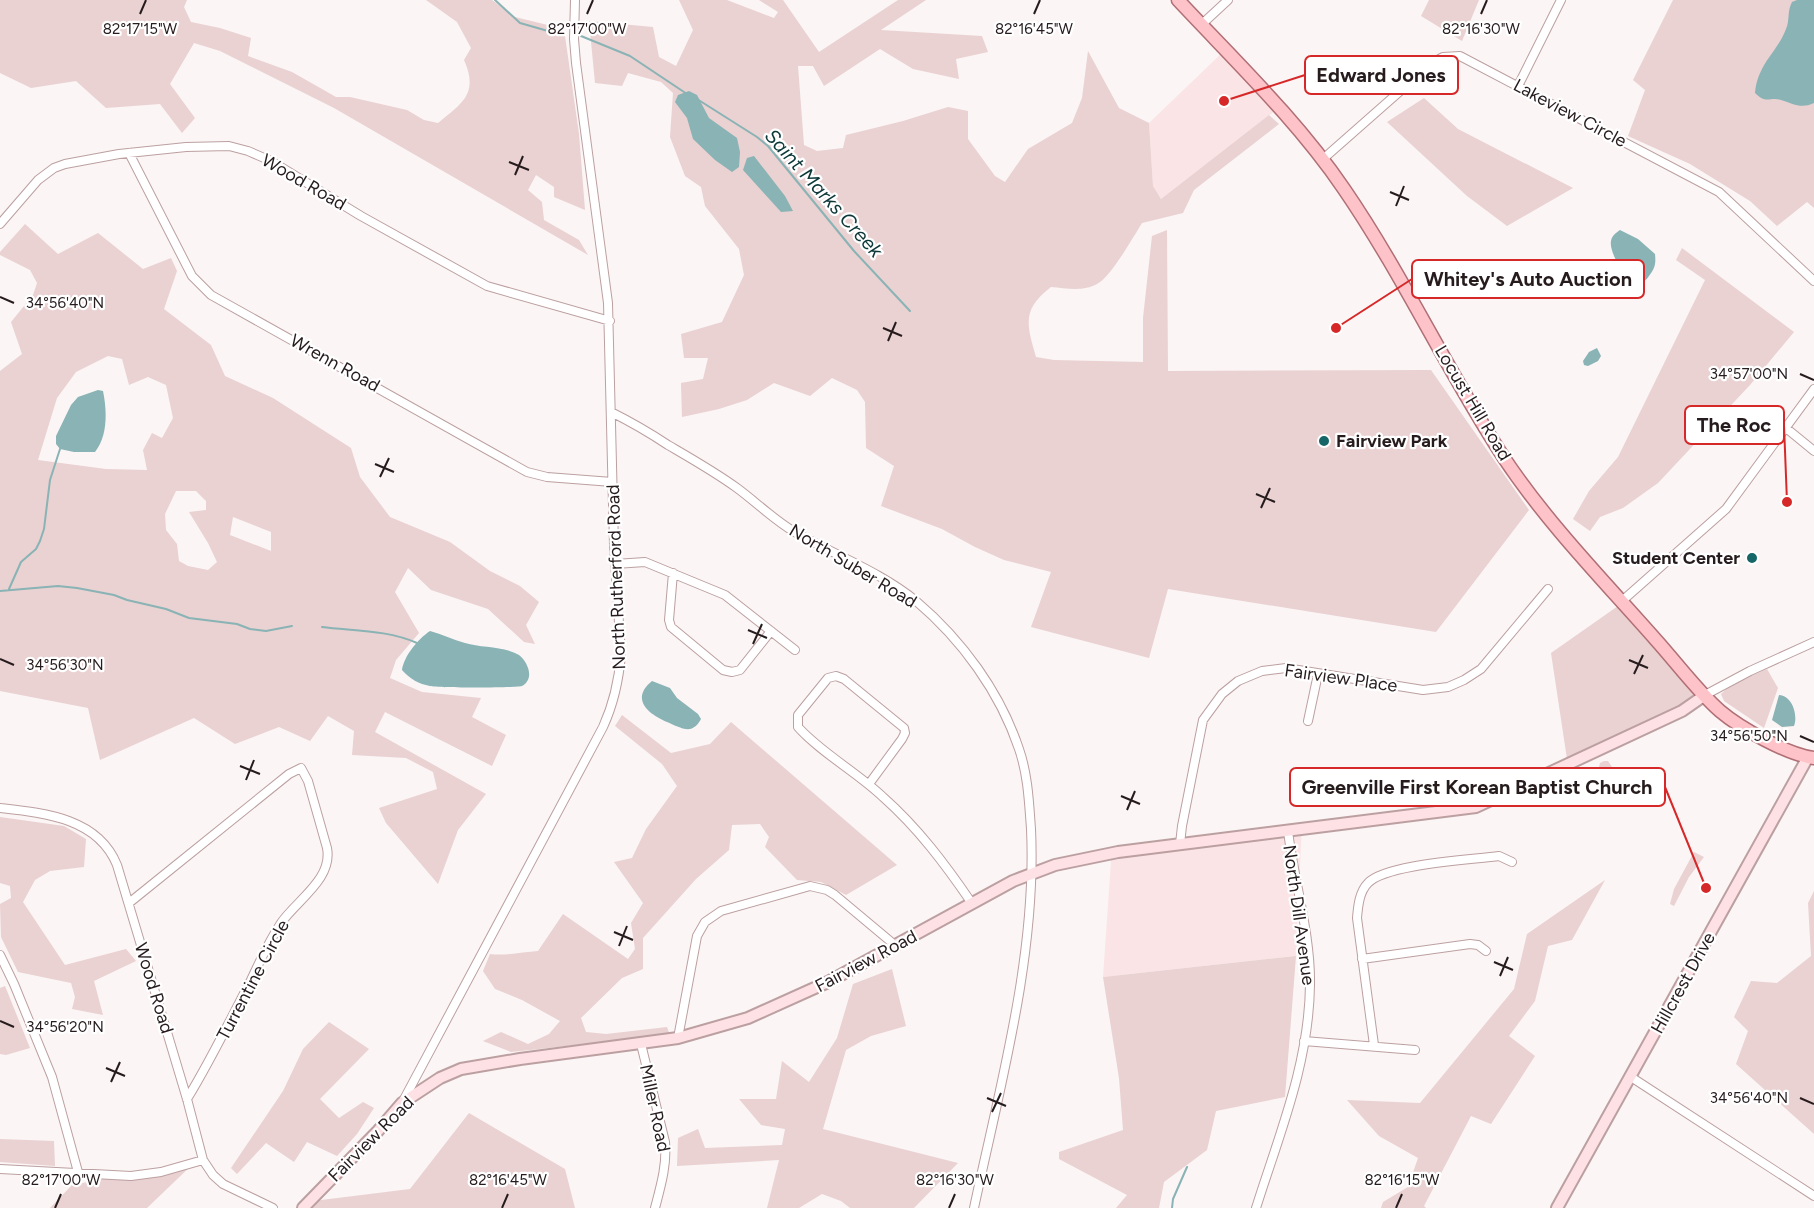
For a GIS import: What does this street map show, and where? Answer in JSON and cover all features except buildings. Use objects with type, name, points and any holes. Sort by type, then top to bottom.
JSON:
[{"type":"main road","name":"Locust Hill Road","points":[[1178,0],[1323,159],[1376,238],[1474,410],[1505,459],[1549,518],[1720,711],[1776,744],[1811,758]]},
{"type":"street","name":"North Rutherford Road","points":[[402,1103],[561,809],[610,712],[620,675],[621,654],[612,482],[610,321],[576,63],[575,0]]},
{"type":"street","points":[[1201,25],[1228,0]]},
{"type":"street","points":[[1518,86],[1561,0]]},
{"type":"street","name":"Lakeview Circle","points":[[1323,159],[1432,63],[1443,57],[1464,58],[1719,192],[1814,280]]},
{"type":"street","name":"Wood Road","points":[[1,222],[38,180],[54,168],[76,161],[129,153],[229,146],[271,161],[361,216],[487,286],[610,321]]},
{"type":"street","name":"Wrenn Road","points":[[129,153],[192,276],[211,295],[527,472],[547,477],[612,482]]},
{"type":"street","points":[[1622,601],[1726,509],[1814,389]]},
{"type":"street","name":"North Suber Road","points":[[611,412],[713,471],[791,530],[903,592],[926,610],[980,670],[1011,725],[1020,750],[1029,793],[1032,896],[1023,966],[1009,1043],[974,1208]]},
{"type":"street","points":[[1786,428],[1814,451]]},
{"type":"street","points":[[615,564],[645,562],[725,595],[795,650]]},
{"type":"street","points":[[673,573],[669,620],[671,627],[723,670],[732,672],[740,670],[771,631]]},
{"type":"street","name":"Fairview Place","points":[[1180,844],[1200,731],[1211,706],[1232,685],[1248,675],[1286,668],[1423,690],[1457,684],[1472,676],[1489,661],[1548,589]]},
{"type":"street","points":[[1705,695],[1750,670],[1814,642]]},
{"type":"street","points":[[1308,721],[1318,674]]},
{"type":"street","points":[[868,784],[902,739],[905,733],[904,728],[844,679],[836,676],[828,678],[798,716],[798,727],[868,784],[924,838],[971,902]]},
{"type":"street","name":"Fairview Road","points":[[303,1208],[402,1103],[446,1075],[472,1066],[641,1044],[678,1038],[725,1026],[770,1010],[896,946],[971,902],[1013,881],[1055,865],[1090,857],[1180,844],[1476,807],[1682,711],[1705,695]]},
{"type":"street","name":"Hillcrest Drive","points":[[1557,1208],[1811,758]]},
{"type":"street","name":"Turrentine Circle","points":[[129,903],[289,774],[301,768],[308,781],[327,848],[329,857],[327,868],[275,933],[188,1099]]},
{"type":"street","name":"Wood Road","points":[[0,808],[54,816],[95,834],[105,844],[113,856],[129,903],[188,1099],[202,1160],[213,1175],[224,1184],[273,1208]]},
{"type":"street","name":"North Dill Avenue","points":[[1256,1208],[1294,1094],[1304,1041],[1310,985],[1309,962],[1288,831]]},
{"type":"street","points":[[1374,1045],[1357,918],[1358,905],[1366,884],[1377,875],[1399,869],[1499,856],[1512,862]]},
{"type":"street","points":[[678,1038],[697,936],[705,922],[721,911],[801,887],[817,886],[835,895],[896,946]]},
{"type":"street","points":[[1362,959],[1470,944],[1478,945],[1486,951]]},
{"type":"street","points":[[0,955],[52,1077],[78,1172]]},
{"type":"street","points":[[1304,1041],[1415,1050]]},
{"type":"street","name":"Miller Road","points":[[641,1044],[665,1142],[665,1171],[655,1208]]},
{"type":"street","points":[[1631,1077],[1814,1196]]},
{"type":"street","points":[[0,1169],[142,1176],[202,1160]]},
{"type":"shaded area","points":[[0,0],[187,0],[184,7],[191,22],[251,38],[248,56],[292,72],[336,97],[350,97],[407,110],[424,120],[438,123],[466,97],[470,81],[464,60],[471,48],[457,22],[426,0],[492,0],[515,17],[564,29],[579,134],[585,210],[554,197],[554,187],[536,175],[528,190],[542,202],[544,220],[579,240],[588,255],[334,108],[220,51],[194,43],[170,84],[195,118],[182,133],[160,104],[106,108],[76,81],[31,88],[0,73]]},
{"type":"shaded area","points":[[679,0],[727,0],[774,18],[778,12],[759,0],[783,0],[819,52],[898,0],[926,0],[881,30],[982,36],[988,52],[956,59],[959,79],[913,69],[880,49],[824,86],[813,66],[798,66],[804,145],[817,151],[843,148],[846,135],[948,107],[968,111],[968,139],[995,176],[1005,182],[1028,149],[1072,123],[1082,98],[1088,51],[1119,108],[1149,123],[1153,186],[1161,199],[1269,115],[1279,124],[1194,190],[1183,213],[1142,223],[1108,274],[1097,284],[1074,289],[1051,287],[1041,295],[1029,319],[1030,336],[1036,357],[1054,360],[1143,362],[1143,318],[1152,236],[1167,230],[1168,371],[1431,370],[1529,510],[1436,632],[1168,589],[1149,658],[1031,627],[1051,572],[1004,560],[942,529],[881,506],[894,466],[866,448],[865,402],[857,390],[832,378],[810,396],[774,383],[747,400],[682,417],[681,383],[703,379],[708,358],[684,358],[681,334],[722,322],[744,275],[739,249],[705,206],[701,187],[685,176],[670,137],[673,93],[661,82],[628,73],[622,86],[595,83],[589,21],[653,27],[659,57],[676,66],[693,30]]},
{"type":"shaded area","points":[[1429,0],[1479,0],[1462,41],[1421,16]]},
{"type":"shaded area","points":[[1673,0],[1814,0],[1814,208],[1807,202],[1777,226],[1750,201],[1690,164],[1628,136],[1645,90],[1633,80]]},
{"type":"shaded area","points":[[1223,52],[1276,110],[1161,199],[1153,186],[1149,123]]},
{"type":"shaded area","points":[[1424,98],[1458,129],[1573,188],[1507,226],[1467,196],[1387,122]]},
{"type":"shaded area","points":[[25,224],[58,254],[98,233],[143,269],[171,258],[177,271],[164,309],[211,345],[225,376],[273,398],[351,448],[360,477],[390,517],[450,542],[490,571],[520,586],[539,602],[526,625],[535,644],[524,642],[488,609],[431,590],[408,568],[395,592],[419,633],[396,660],[390,678],[422,692],[481,698],[472,717],[506,735],[492,766],[385,712],[375,732],[486,794],[458,830],[438,884],[386,823],[379,808],[437,789],[433,772],[406,758],[352,755],[354,731],[328,716],[310,741],[279,727],[235,744],[194,718],[100,760],[88,708],[0,691],[0,371],[22,354],[11,322],[33,295],[37,283],[30,270],[0,255],[0,252]],"holes":[[[108,356],[122,359],[129,385],[148,377],[166,385],[173,418],[162,438],[152,433],[143,450],[147,470],[106,469],[38,460],[57,398],[76,372]],[[176,491],[196,491],[206,501],[206,510],[189,512],[217,562],[208,570],[188,566],[179,561],[177,544],[166,530],[165,514]],[[233,517],[271,532],[271,551],[230,535]]]},
{"type":"shaded area","points":[[1682,248],[1794,332],[1750,385],[1658,483],[1623,508],[1600,517],[1590,531],[1573,519],[1589,491],[1618,457],[1705,280],[1676,260]]},
{"type":"shaded area","points":[[1618,606],[1693,687],[1693,696],[1687,703],[1567,759],[1551,653]]},
{"type":"shaded area","points":[[1767,669],[1778,688],[1764,728],[1724,701],[1721,694],[1732,684]]},
{"type":"shaded area","points":[[622,715],[671,753],[710,744],[731,722],[897,865],[846,895],[821,882],[797,880],[765,847],[769,837],[760,824],[732,825],[729,850],[696,879],[643,938],[643,969],[622,978],[581,1018],[586,1032],[606,1034],[667,1027],[670,1035],[511,1052],[483,1041],[501,1032],[528,1044],[549,1034],[560,1021],[522,1000],[495,989],[483,971],[490,954],[538,951],[563,914],[628,959],[635,949],[631,923],[643,903],[614,862],[632,858],[646,829],[677,786],[662,764],[615,726]]},
{"type":"shaded area","points":[[1604,761],[1608,761],[1612,767],[1608,776],[1602,774],[1599,767]]},
{"type":"shaded area","points":[[0,817],[64,826],[86,839],[84,867],[50,871],[35,880],[23,902],[65,965],[126,949],[136,961],[94,981],[103,1015],[72,1009],[75,997],[71,983],[18,972],[1,937],[0,904],[11,898],[10,886],[0,883]]},
{"type":"shaded area","points":[[1302,822],[1296,956],[1103,977],[1112,847]]},
{"type":"shaded area","points":[[1694,852],[1704,857],[1689,877],[1674,906],[1670,904],[1674,889]]},
{"type":"shaded area","points":[[1605,880],[1572,940],[1548,946],[1535,1001],[1509,1036],[1535,1056],[1491,1124],[1471,1116],[1424,1206],[1426,1208],[1381,1208],[1383,1202],[1408,1187],[1418,1158],[1379,1136],[1347,1100],[1420,1103],[1514,989],[1527,934]]},
{"type":"shaded area","points":[[1814,891],[1814,1134],[1736,1064],[1748,1031],[1734,1017],[1751,981],[1777,983],[1811,956],[1808,903]]},
{"type":"shaded area","points":[[1296,956],[1285,1097],[1216,1111],[1207,1150],[1164,1182],[1159,1208],[1116,1208],[1127,1195],[1059,1159],[1059,1152],[1123,1130],[1119,1078],[1103,977]]},
{"type":"shaded area","points":[[892,969],[906,1026],[871,1036],[846,1050],[823,1129],[958,1163],[914,1208],[850,1208],[841,1201],[822,1194],[799,1208],[767,1208],[779,1160],[677,1166],[678,1138],[698,1129],[705,1148],[782,1145],[785,1129],[761,1125],[739,1099],[776,1099],[782,1061],[809,1082],[837,1038],[853,984]]},
{"type":"shaded area","points":[[5,986],[30,1048],[6,1055],[0,1054],[0,988]]},
{"type":"shaded area","points":[[329,1022],[369,1049],[320,1099],[339,1118],[363,1102],[374,1108],[357,1134],[337,1156],[307,1142],[294,1162],[266,1143],[237,1174],[231,1168],[283,1091],[303,1049]]},
{"type":"shaded area","points":[[469,1113],[565,1169],[575,1208],[306,1208],[313,1201],[410,1189]]},
{"type":"shaded area","points":[[0,1139],[54,1141],[55,1166],[0,1162]]},
{"type":"shaded area","points":[[195,1162],[147,1208],[50,1208],[72,1185]]},
{"type":"water","points":[[1797,0],[1814,0],[1814,103],[1805,106],[1777,99],[1766,99],[1755,93],[1760,74],[1786,29],[1790,5]]},
{"type":"water","points":[[689,91],[697,95],[709,118],[737,138],[740,152],[739,167],[732,172],[715,160],[693,139],[687,118],[675,102],[678,95]]},
{"type":"water","points":[[754,156],[785,196],[793,211],[781,212],[743,170],[747,158]]},
{"type":"water","points":[[1620,230],[1638,239],[1655,254],[1654,268],[1644,281],[1637,282],[1630,278],[1618,264],[1611,241]]},
{"type":"water","points":[[1597,348],[1601,356],[1598,361],[1588,366],[1584,365],[1583,361],[1589,352]]},
{"type":"water","points":[[98,390],[103,391],[106,414],[99,446],[95,452],[60,449],[56,444],[56,436],[71,405],[78,397]]},
{"type":"water","points":[[430,631],[471,645],[506,650],[519,655],[529,671],[526,683],[522,686],[507,687],[436,687],[418,682],[402,670],[412,648]]},
{"type":"water","points":[[652,681],[670,688],[677,698],[698,714],[701,719],[694,728],[681,728],[660,719],[648,710],[642,700],[642,694]]},
{"type":"water","points":[[1779,695],[1788,699],[1793,707],[1794,726],[1782,727],[1772,720]]},
{"type":"waterway","name":"Saint Marks Creek","points":[[495,0],[520,23],[562,35]]},
{"type":"waterway","name":"Saint Marks Creek","points":[[581,36],[630,56],[687,94]]},
{"type":"waterway","name":"Saint Marks Creek","points":[[697,99],[768,146],[854,251],[910,311]]},
{"type":"waterway","points":[[9,589],[21,562],[36,549],[40,541],[44,529],[50,480],[60,449]]},
{"type":"waterway","points":[[0,591],[58,586],[77,588],[114,595],[166,609],[189,618],[237,624],[250,629],[266,631],[292,626]]},
{"type":"waterway","points":[[322,627],[383,633],[417,643]]},
{"type":"waterway","points":[[1172,1208],[1173,1199],[1187,1167]]},
{"type":"place","name":"Edward Jones","points":[[1224,101]]},
{"type":"place","name":"Whitey's Auto Auction","points":[[1336,328]]},
{"type":"place","name":"Fairview Park","points":[[1324,441]]},
{"type":"place","name":"The Roc","points":[[1787,502]]},
{"type":"place","name":"Student Center","points":[[1752,558]]},
{"type":"place","name":"Greenville First Korean Baptist Church","points":[[1706,888]]}]
